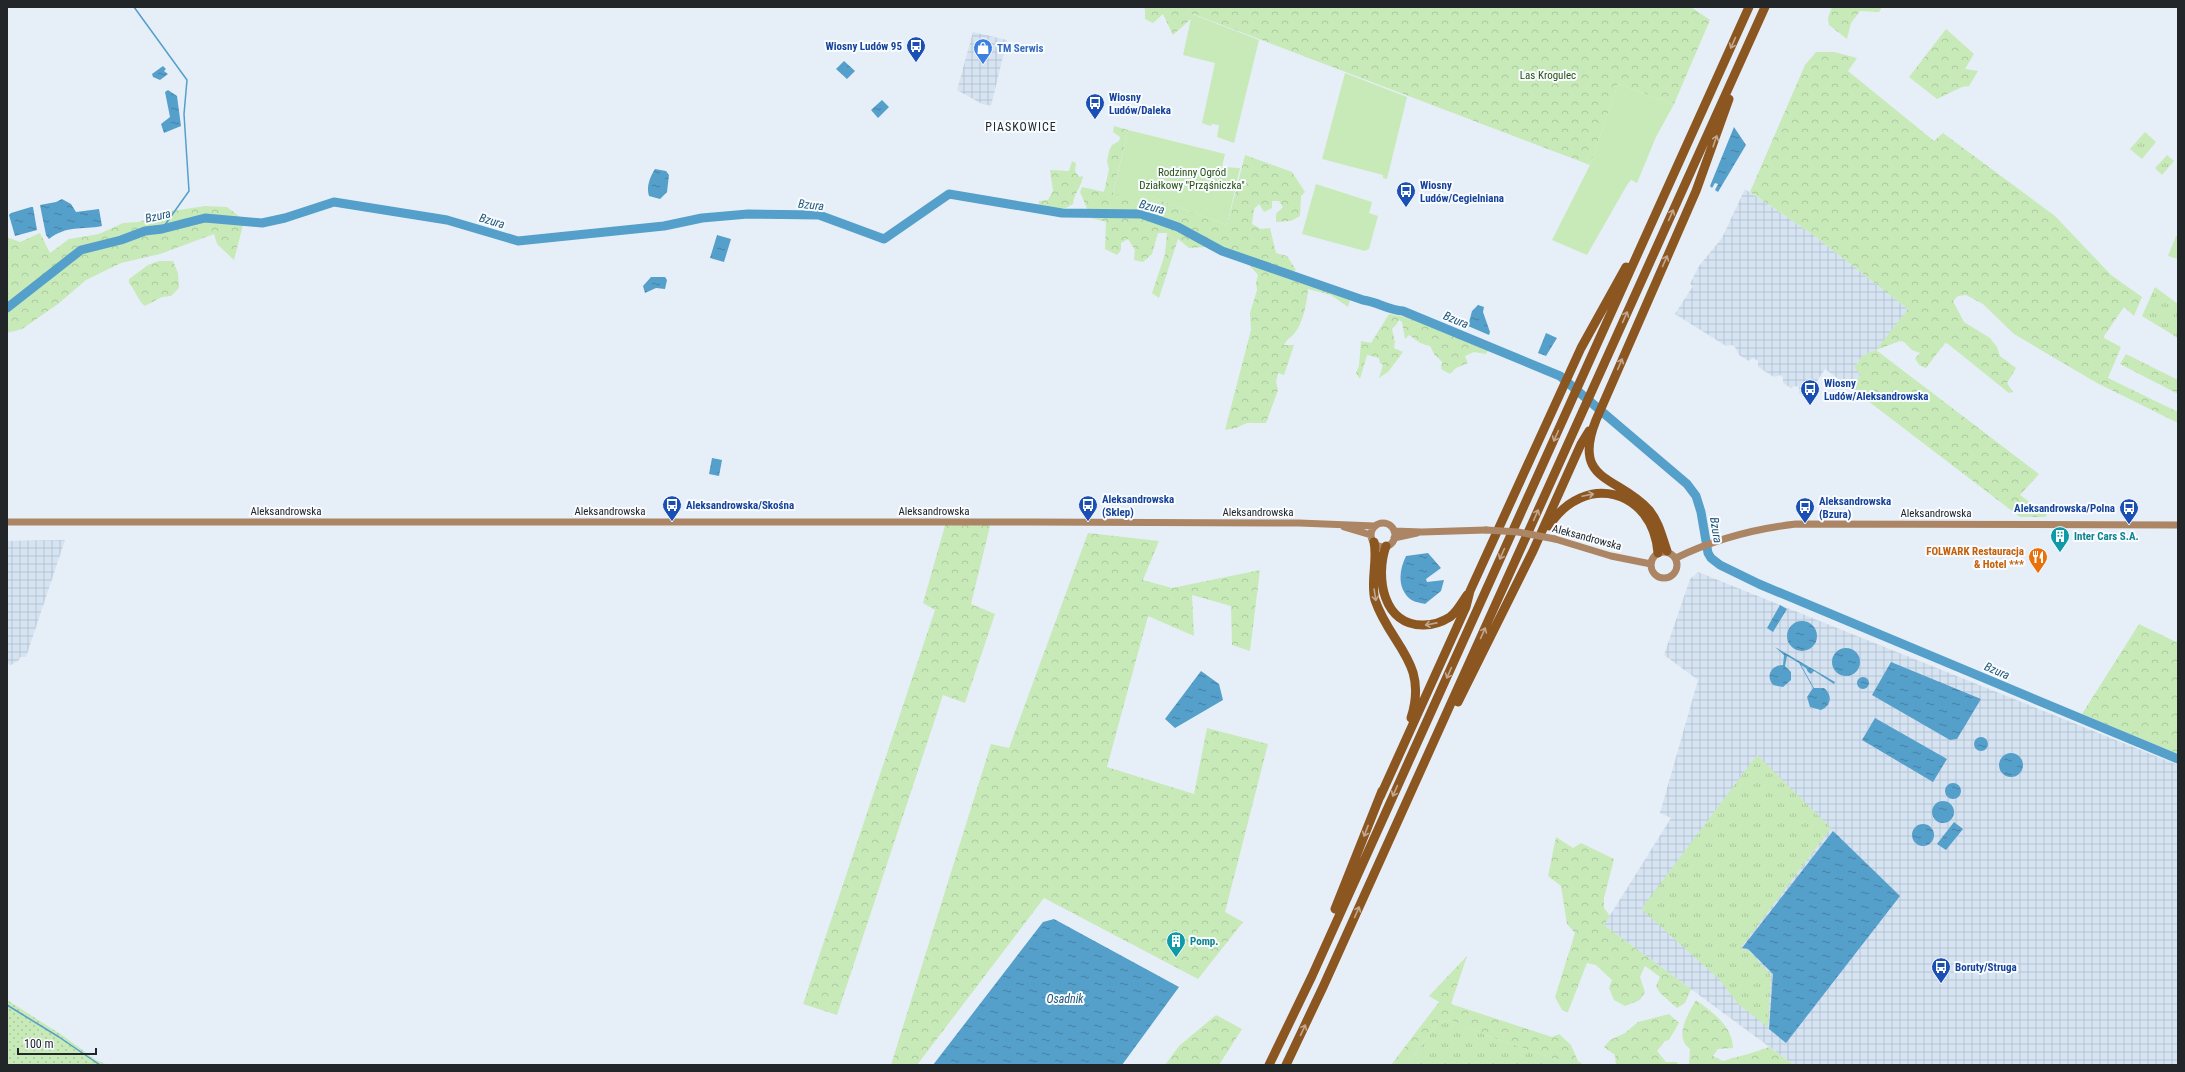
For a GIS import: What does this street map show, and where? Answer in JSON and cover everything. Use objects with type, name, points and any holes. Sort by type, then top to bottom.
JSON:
[{"type":"highway","points":[[1380,797],[1466,607],[1470,591],[1570,372],[1616,292],[1644,239],[1749,7]]},
{"type":"highway","points":[[1286,1065],[1323,987],[1765,7]]},
{"type":"highway","points":[[1662,552],[1657,521],[1637,498],[1605,479],[1594,465],[1588,448],[1596,420],[1604,400],[1696,191],[1745,53]]},
{"type":"highway","points":[[1269,1065],[1312,976],[1572,400],[1616,292]]},
{"type":"highway","points":[[1426,758],[1471,677],[1533,551],[1581,444],[1596,420]]},
{"type":"highway","points":[[1533,551],[1562,509],[1576,498],[1600,493],[1622,498],[1638,508],[1650,522],[1662,552]]},
{"type":"highway","points":[[1312,976],[1326,933],[1411,716],[1416,688],[1407,656],[1380,612],[1375,598],[1374,584],[1377,554],[1372,538]]},
{"type":"highway","points":[[1386,546],[1381,576],[1383,592],[1388,606],[1394,614],[1410,624],[1435,624],[1450,616],[1470,591]]},
{"type":"main road","name":"Aleksandrowska","points":[[7,522],[1030,522],[1332,524],[1375,526]]},
{"type":"main road","points":[[1386,523],[1394,534],[1386,546],[1380,546],[1372,538],[1375,526],[1386,523]]},
{"type":"main road","name":"Aleksandrowska","points":[[1332,524],[1372,538]]},
{"type":"main road","name":"Aleksandrowska","points":[[1676,558],[1723,538],[1760,529],[1796,524],[2178,525]]},
{"type":"main road","name":"Aleksandrowska","points":[[1394,534],[1486,530],[1518,532],[1555,539],[1611,556],[1651,564]]},
{"type":"main road","points":[[1662,552],[1676,558],[1676,571],[1670,577],[1665,578],[1655,574],[1651,564],[1654,556],[1662,552]]},
{"type":"shaded area","name":"TM Serwis","points":[[973,32],[1007,40],[991,106],[982,104],[957,90]]},
{"type":"shaded area","points":[[1745,189],[1812,234],[1908,309],[1893,332],[1876,350],[1863,355],[1854,368],[1861,374],[1851,388],[1825,369],[1806,398],[1799,393],[1799,387],[1794,386],[1791,388],[1783,383],[1783,377],[1780,375],[1774,377],[1758,367],[1758,361],[1755,359],[1753,358],[1749,361],[1739,355],[1735,347],[1732,345],[1726,346],[1675,314],[1693,286],[1690,284],[1699,266],[1722,238]]},
{"type":"shaded area","points":[[65,540],[26,657],[20,657],[19,660],[11,665],[7,664],[7,541]]},
{"type":"shaded area","points":[[1698,572],[2178,765],[2178,1065],[1794,1065],[1604,925],[1671,818],[1660,813],[1698,680],[1664,655],[1690,579]]},
{"type":"green space","name":"Las Krogulec","points":[[1143,7],[1691,7],[1710,20],[1674,104],[1618,84],[1590,165],[1193,14],[1191,19],[1173,35],[1163,14],[1153,23],[1145,19],[1145,9]]},
{"type":"green space","points":[[1832,7],[1882,7],[1879,12],[1860,11],[1851,23],[1847,39],[1829,25],[1828,18]]},
{"type":"green space","name":"Rodzinny Ogród Działkowy \"Prząśniczka\"","points":[[1192,14],[1259,40],[1234,143],[1217,137],[1219,125],[1212,124],[1211,126],[1202,123],[1215,63],[1183,55]]},
{"type":"green space","points":[[1946,29],[1974,54],[1965,69],[1978,71],[1969,86],[1962,87],[1937,99],[1909,77]]},
{"type":"green space","points":[[1816,52],[1834,52],[1857,58],[1848,71],[1934,141],[1943,133],[2055,216],[2111,275],[2142,297],[2134,316],[2124,307],[2104,336],[2104,338],[2121,347],[2108,378],[2178,412],[2178,423],[2097,383],[2014,334],[1983,304],[1966,295],[1958,296],[1953,301],[1964,322],[1990,338],[1997,347],[2000,356],[2016,368],[2007,383],[2013,392],[2009,393],[1945,343],[1926,368],[1919,365],[1915,358],[1920,353],[1912,350],[1904,342],[1900,341],[1876,350],[1908,309],[1812,234],[1750,192],[1805,65]]},
{"type":"green space","points":[[1345,73],[1407,97],[1387,179],[1383,178],[1383,175],[1322,159]]},
{"type":"green space","points":[[1618,84],[1674,104],[1656,137],[1637,183],[1631,180],[1627,185],[1587,255],[1552,240],[1590,165]]},
{"type":"green space","points":[[1114,126],[1128,130],[1113,193],[1149,196],[1227,225],[1245,155],[1292,172],[1305,192],[1301,196],[1300,216],[1291,221],[1276,222],[1276,214],[1283,207],[1279,201],[1272,201],[1272,208],[1264,212],[1259,204],[1254,209],[1252,224],[1261,229],[1270,228],[1276,253],[1287,256],[1296,270],[1289,276],[1351,298],[1348,307],[1331,295],[1308,289],[1302,320],[1296,331],[1284,345],[1294,345],[1284,375],[1278,373],[1276,382],[1278,390],[1266,423],[1247,423],[1236,428],[1225,430],[1251,330],[1250,313],[1257,290],[1256,283],[1258,275],[1250,266],[1240,260],[1229,258],[1205,247],[1189,248],[1178,239],[1159,298],[1152,293],[1165,254],[1167,233],[1158,233],[1152,254],[1143,262],[1134,260],[1135,250],[1128,239],[1121,243],[1121,250],[1117,255],[1105,249],[1106,222],[1091,218],[1080,192],[1082,187],[1104,192],[1109,169],[1107,161],[1109,151],[1112,145],[1119,141],[1120,137],[1113,132]]},
{"type":"green space","name":"Rodzinny Ogród Działkowy \"Prząśniczka\"","points":[[1128,130],[1225,154],[1222,167],[1240,168],[1227,225],[1149,196],[1113,194]]},
{"type":"green space","points":[[2145,132],[2156,142],[2142,159],[2130,149]]},
{"type":"green space","points":[[2167,155],[2174,161],[2162,175],[2155,168]]},
{"type":"green space","points":[[1072,161],[1076,163],[1075,171],[1079,177],[1083,176],[1073,204],[1062,210],[1039,206],[1039,201],[1048,200],[1053,191],[1050,170],[1069,171]]},
{"type":"green space","points":[[1316,184],[1372,202],[1369,213],[1378,216],[1369,249],[1365,251],[1302,234]]},
{"type":"green space","points":[[205,206],[227,207],[240,217],[243,225],[234,260],[217,244],[214,234],[160,254],[121,263],[86,280],[58,304],[22,329],[7,333],[7,237],[20,242],[40,233],[50,253],[69,239],[99,234],[123,223],[139,222],[155,216],[161,217],[172,211]]},
{"type":"green space","points":[[2176,236],[2178,236],[2178,259],[2168,256]]},
{"type":"green space","points":[[159,261],[173,261],[178,273],[179,288],[171,296],[162,297],[145,306],[129,283],[129,279],[148,265]]},
{"type":"green space","points":[[2155,287],[2178,304],[2178,338],[2142,316]]},
{"type":"green space","points":[[1389,314],[1412,318],[1489,349],[1486,354],[1474,352],[1465,356],[1468,363],[1456,368],[1450,374],[1441,369],[1442,362],[1434,354],[1430,346],[1420,343],[1409,335],[1405,339],[1402,322],[1399,320],[1392,329],[1395,342],[1394,348],[1403,352],[1388,372],[1379,378],[1383,365],[1380,363],[1379,358],[1367,355],[1360,379],[1356,373],[1359,366],[1361,341],[1371,343]]},
{"type":"green space","points":[[1876,350],[2039,474],[2020,495],[2047,515],[2045,517],[2020,517],[1851,388],[1861,374],[1854,368],[1863,355]]},
{"type":"green space","points":[[2126,354],[2178,380],[2178,394],[2120,364]]},
{"type":"green space","points":[[946,522],[991,522],[971,604],[995,614],[965,703],[943,695],[837,1015],[803,1004],[935,610],[923,603]]},
{"type":"green space","points":[[1088,533],[1159,541],[1143,580],[1172,588],[1260,570],[1250,651],[1232,645],[1231,606],[1192,595],[1194,636],[1148,616],[1107,767],[1194,794],[1207,728],[1268,744],[1225,912],[1243,922],[1198,979],[1044,898],[917,1065],[891,1065],[991,744],[1009,748]]},
{"type":"green space","points":[[2139,624],[2178,643],[2178,754],[2082,714]]},
{"type":"green space","points":[[1757,755],[1831,828],[1740,949],[1748,950],[1771,975],[1768,1027],[1738,1004],[1720,980],[1641,909]]},
{"type":"green space","points":[[1556,837],[1573,848],[1581,843],[1614,859],[1604,898],[1604,908],[1610,916],[1604,925],[1691,989],[1685,1003],[1677,1008],[1660,993],[1656,986],[1660,977],[1645,966],[1640,977],[1645,992],[1640,1000],[1625,1006],[1614,1000],[1609,988],[1612,980],[1596,965],[1587,963],[1568,1012],[1562,1010],[1555,997],[1575,933],[1567,924],[1561,886],[1548,876]]},
{"type":"green space","points":[[1467,956],[1451,1004],[1552,1037],[1559,1034],[1571,1045],[1578,1061],[1584,1065],[1560,1065],[1560,1061],[1486,1035],[1451,1020],[1438,1023],[1406,1065],[1391,1065],[1439,1002],[1429,996]]},
{"type":"green space","points":[[7,1000],[62,1035],[96,1060],[108,1065],[7,1065]]},
{"type":"green space","points":[[1696,1000],[1720,1020],[1725,1026],[1732,1040],[1733,1048],[1718,1049],[1713,1056],[1723,1061],[1769,1047],[1794,1065],[1689,1065],[1690,1049],[1684,1043],[1682,1032]]},
{"type":"green space","points":[[1669,1014],[1679,1023],[1669,1040],[1665,1041],[1657,1051],[1666,1062],[1677,1062],[1678,1065],[1616,1065],[1615,1055],[1604,1047],[1610,1040],[1625,1033],[1638,1022]]},
{"type":"green space","points":[[1216,1015],[1242,1029],[1219,1065],[1165,1065],[1179,1046]]},
{"type":"green space","points":[[1451,1020],[1486,1035],[1560,1061],[1560,1065],[1406,1065],[1438,1023]]},
{"type":"water","points":[[844,61],[855,71],[847,79],[836,69]]},
{"type":"water","points":[[163,66],[166,69],[164,71],[168,74],[160,80],[153,77],[152,74]]},
{"type":"water","points":[[168,90],[177,96],[181,126],[164,133],[161,124],[170,117],[165,92]]},
{"type":"water","points":[[882,100],[889,107],[878,118],[871,110]]},
{"type":"water","points":[[1734,127],[1746,145],[1718,192],[1715,190],[1718,184],[1715,183],[1712,188],[1710,186]]},
{"type":"water","points":[[655,169],[666,171],[669,175],[667,192],[660,199],[649,196],[648,193],[649,182]]},
{"type":"water","points":[[62,199],[71,204],[76,212],[99,209],[102,226],[68,230],[49,239],[46,235],[40,205],[56,202]]},
{"type":"water","points":[[33,207],[37,230],[15,236],[9,215]]},
{"type":"water","points":[[717,235],[731,239],[724,262],[710,258]]},
{"type":"water","points":[[651,277],[665,277],[667,280],[665,289],[656,288],[645,293],[643,286]]},
{"type":"water","points":[[1478,305],[1484,307],[1483,312],[1490,332],[1489,335],[1468,326],[1472,311]]},
{"type":"water","points":[[1546,333],[1557,338],[1546,356],[1538,353]]},
{"type":"water","points":[[712,458],[722,460],[719,476],[709,474]]},
{"type":"water","points":[[1428,553],[1441,568],[1426,579],[1427,582],[1444,580],[1441,591],[1425,604],[1412,600],[1406,595],[1400,579],[1406,556]]},
{"type":"water","points":[[1780,605],[1787,609],[1773,632],[1767,628]]},
{"type":"water","points":[[1802,621],[1813,625],[1817,636],[1813,647],[1802,651],[1791,647],[1787,636],[1791,625]]},
{"type":"water","points":[[1775,647],[1835,682],[1834,684],[1814,671],[1811,674],[1801,665],[1814,688],[1824,688],[1829,694],[1830,700],[1827,706],[1821,710],[1810,707],[1807,697],[1813,688],[1799,663],[1787,656],[1785,666],[1791,672],[1791,680],[1783,687],[1773,685],[1770,678],[1771,671],[1779,665],[1783,665],[1784,655]]},
{"type":"water","points":[[1846,648],[1856,652],[1860,662],[1856,672],[1846,676],[1836,672],[1832,662],[1836,652]]},
{"type":"water","points":[[1891,662],[1981,699],[1957,739],[1950,740],[1872,695]]},
{"type":"water","points":[[1201,671],[1219,684],[1223,700],[1175,728],[1165,719]]},
{"type":"water","points":[[1863,677],[1867,679],[1869,683],[1867,687],[1863,689],[1859,687],[1857,683],[1859,679]]},
{"type":"water","points":[[1875,718],[1947,759],[1933,782],[1862,740]]},
{"type":"water","points":[[1978,737],[1984,737],[1988,741],[1988,747],[1984,751],[1978,751],[1974,747],[1974,741]]},
{"type":"water","points":[[2011,753],[2020,756],[2023,765],[2020,774],[2011,777],[2002,774],[1999,765],[2002,756]]},
{"type":"water","points":[[1953,783],[1960,788],[1961,791],[1956,798],[1953,799],[1946,794],[1945,791],[1950,784]]},
{"type":"water","points":[[1943,801],[1951,804],[1954,812],[1951,820],[1943,823],[1935,820],[1932,812],[1935,804]]},
{"type":"water","points":[[1954,822],[1963,829],[1946,850],[1937,844]]},
{"type":"water","points":[[1923,824],[1931,827],[1934,835],[1931,843],[1923,846],[1915,843],[1912,835],[1915,827]]},
{"type":"water","points":[[1833,831],[1900,896],[1786,1043],[1769,1029],[1773,974],[1748,949],[1742,948]]},
{"type":"water","name":"Osadnik","points":[[1054,919],[1179,987],[1122,1065],[933,1065],[1043,922]]},
{"type":"waterway","points":[[134,7],[187,80],[184,114],[189,191],[162,229]]},
{"type":"waterway","name":"Bzura","points":[[7,308],[81,250],[121,240],[145,231],[162,229],[205,218],[262,223],[285,218],[334,202],[447,220],[518,241],[664,226],[702,218],[748,214],[819,215],[884,239],[949,194],[1062,213],[1141,214],[1178,227],[1222,251],[1363,300],[1403,311],[1560,376],[1687,484],[1696,496],[1701,512],[1708,553],[1711,558],[1720,565],[1759,584],[2178,759]]},
{"type":"waterway","points":[[7,1005],[59,1037],[100,1065]]},
{"type":"place","name":"Wiosny Ludów 95","points":[[916,63]]},
{"type":"place","name":"TM Serwis","points":[[983,65]]},
{"type":"place","name":"Wiosny Ludów/Daleka","points":[[1095,120]]},
{"type":"place","name":"Wiosny Ludów/Cegielniana","points":[[1406,208]]},
{"type":"place","name":"Wiosny Ludów/Aleksandrowska","points":[[1810,406]]},
{"type":"place","name":"Aleksandrowska/Skośna","points":[[672,522]]},
{"type":"place","name":"Aleksandrowska (Sklep)","points":[[1088,522]]},
{"type":"place","name":"Aleksandrowska (Bzura)","points":[[1805,524]]},
{"type":"place","name":"Aleksandrowska/Polna","points":[[2129,525]]},
{"type":"place","name":"Inter Cars S.A.","points":[[2060,553]]},
{"type":"place","name":"FOLWARK Restauracja & Hotel ***","points":[[2038,574]]},
{"type":"place","name":"Pomp.","points":[[1176,958]]},
{"type":"place","name":"Boruty/Struga","points":[[1941,984]]},
{"type":"district","name":"PIASKOWICE","points":[[1021,127]]}]
